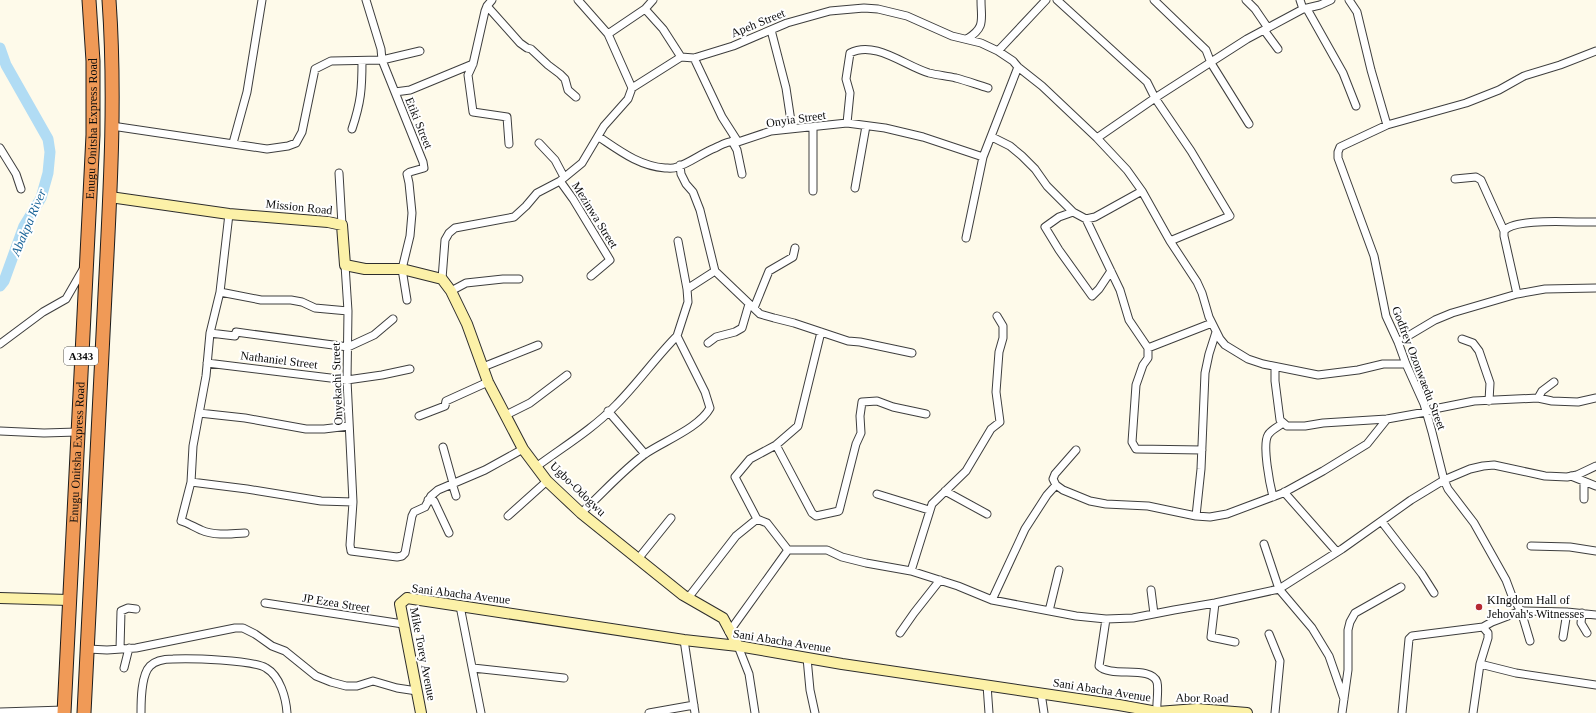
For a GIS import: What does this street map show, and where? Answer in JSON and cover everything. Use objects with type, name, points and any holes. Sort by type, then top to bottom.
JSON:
[{"type":"highway","name":"Enugu Onitsha Express Road","points":[[64,712],[94,97],[94,61],[89,0]]},
{"type":"highway","name":"Enugu Onitsha Express Road","points":[[84,713],[110,197],[112,40],[109,0]]},
{"type":"street","points":[[233,143],[247,92],[262,0]]},
{"type":"street","name":"Etiki Street","points":[[366,0],[381,49],[382,60],[423,162],[424,168],[407,174],[412,213],[410,236],[402,269]]},
{"type":"street","points":[[492,0],[487,6],[473,64],[468,75],[473,112],[507,117],[509,144]]},
{"type":"street","points":[[578,0],[608,34],[632,88]]},
{"type":"street","points":[[608,34],[645,9],[653,0]]},
{"type":"street","points":[[968,39],[979,30],[981,24],[980,0]]},
{"type":"street","points":[[998,51],[1046,0]]},
{"type":"street","points":[[1058,0],[1149,85],[1155,98],[1192,151],[1230,216],[1170,241]]},
{"type":"street","points":[[1154,0],[1206,50],[1211,63],[1249,124]]},
{"type":"street","points":[[1246,0],[1255,9],[1278,49]]},
{"type":"street","points":[[1300,0],[1343,73],[1356,106]]},
{"type":"street","points":[[1097,138],[1226,52],[1305,9],[1331,0]]},
{"type":"street","points":[[1349,0],[1357,12],[1371,70],[1387,125],[1466,103],[1499,90],[1524,76],[1560,65],[1596,50]]},
{"type":"street","points":[[487,6],[520,43],[531,49],[548,66],[565,79],[568,90],[576,97]]},
{"type":"street","name":"Apeh Street","points":[[681,57],[694,58],[733,46],[786,23],[830,10],[864,8],[878,9],[907,16],[952,36],[968,39],[989,46],[1013,61],[1018,67],[1042,86],[1097,138],[1127,170],[1142,191],[1170,241],[1197,282],[1212,323],[1225,345]]},
{"type":"street","points":[[345,265],[365,269],[402,269],[444,280],[445,240],[449,233],[455,228],[514,217],[537,193],[562,179],[582,163],[599,137],[604,126],[628,99],[632,88],[681,57],[663,29],[645,9]]},
{"type":"street","points":[[771,30],[786,88],[792,128]]},
{"type":"street","points":[[847,122],[850,93],[846,79],[846,71],[850,53],[855,50],[875,51],[886,54],[928,73],[955,78],[988,88]]},
{"type":"street","points":[[112,126],[267,149],[288,146],[296,143],[302,132],[315,69],[331,61],[382,60],[420,51]]},
{"type":"street","points":[[694,58],[735,141],[742,174]]},
{"type":"street","points":[[352,129],[361,101],[362,61]]},
{"type":"street","points":[[395,92],[410,90],[473,64]]},
{"type":"street","points":[[966,238],[983,157],[1018,67]]},
{"type":"street","name":"Onyia Street","points":[[599,137],[628,157],[653,167],[671,168],[700,157],[709,150],[772,131],[792,128],[813,128],[847,122],[885,128],[924,137],[983,157]]},
{"type":"street","name":"Godfrey Ozonwaedu Street","points":[[1387,125],[1340,147],[1338,158],[1374,256],[1386,316],[1421,395],[1444,480],[1448,489],[1474,523],[1506,580],[1512,596],[1521,611],[1530,641]]},
{"type":"street","points":[[855,188],[866,126]]},
{"type":"street","points":[[813,128],[813,191]]},
{"type":"street","points":[[992,137],[1010,146],[1022,156],[1047,186],[1073,212],[1086,219],[1095,218],[1142,191]]},
{"type":"street","points":[[539,143],[555,160],[562,179]]},
{"type":"street","points":[[0,148],[13,168],[21,189]]},
{"type":"street","points":[[680,165],[681,174],[686,184],[693,192],[700,210],[715,271],[760,314],[794,322],[848,341],[860,342],[912,353]]},
{"type":"street","points":[[338,173],[342,225]]},
{"type":"street","points":[[1455,179],[1476,177],[1481,180],[1504,231],[1517,294]]},
{"type":"street","name":"Mezinwa Street","points":[[562,179],[610,260],[591,276]]},
{"type":"street","name":"Mission Road","points":[[110,197],[229,214],[328,222],[342,225],[345,265]]},
{"type":"street","points":[[1073,212],[1059,217],[1045,227],[1059,250],[1092,296],[1099,289],[1111,271]]},
{"type":"street","points":[[229,214],[220,292],[210,333],[206,376],[193,446],[190,482],[181,521],[202,531],[223,534],[245,533]]},
{"type":"street","points":[[1086,219],[1120,290],[1129,320],[1148,348],[1148,358],[1143,365],[1136,385],[1132,442],[1136,449],[1202,450]]},
{"type":"street","points":[[1504,231],[1509,226],[1534,222],[1596,222]]},
{"type":"street","points":[[536,467],[586,432],[616,405],[662,351],[677,336],[688,302],[678,241]]},
{"type":"street","points":[[708,343],[716,337],[735,332],[742,328],[769,271],[793,257],[795,248]]},
{"type":"street","points":[[0,344],[44,312],[66,299],[86,264]]},
{"type":"street","name":"Onyekachi Street","points":[[345,265],[348,311],[347,346],[349,426],[353,502],[350,545],[352,550],[397,557],[402,556],[405,553],[412,516],[414,512],[425,507],[428,500]]},
{"type":"street","points":[[402,269],[407,300]]},
{"type":"street","points":[[687,289],[715,271]]},
{"type":"street","points":[[451,291],[466,284],[503,279],[519,279]]},
{"type":"street","name":"Ugbo-Odogwu","points":[[444,280],[467,324],[488,382],[523,449],[547,481],[581,513],[638,560],[688,598],[723,618],[726,621],[729,632],[738,646]]},
{"type":"street","points":[[1398,342],[1422,326],[1440,318],[1517,294],[1545,289],[1596,288]]},
{"type":"street","points":[[220,292],[261,300],[292,300],[302,302],[315,308],[348,311]]},
{"type":"street","points":[[911,571],[932,504],[966,471],[991,429],[1000,422],[996,392],[999,352],[1003,338],[1003,326],[998,316]]},
{"type":"street","points":[[210,333],[235,336],[236,332],[347,346],[370,338],[393,319]]},
{"type":"street","points":[[1148,348],[1212,323]]},
{"type":"street","points":[[788,550],[767,523],[757,519],[734,478],[750,459],[776,445],[798,426],[821,332]]},
{"type":"street","points":[[1196,516],[1202,450],[1205,373],[1216,332]]},
{"type":"street","points":[[581,513],[645,454],[689,428],[706,414],[710,408],[704,392],[677,336]]},
{"type":"street","points":[[1462,339],[1473,343],[1479,351],[1490,383],[1489,401]]},
{"type":"street","points":[[483,367],[538,345]]},
{"type":"street","points":[[1209,354],[1217,346],[1225,345],[1248,359],[1275,368],[1318,375],[1358,370],[1383,364],[1406,364]]},
{"type":"street","name":"Nathaniel Street","points":[[207,362],[348,380],[368,378],[410,369]]},
{"type":"street","points":[[1275,368],[1280,420],[1288,426],[1387,419],[1474,402],[1538,398],[1552,401],[1578,402],[1596,398]]},
{"type":"street","points":[[506,415],[530,403],[567,375]]},
{"type":"street","points":[[419,416],[445,406],[446,401],[488,382]]},
{"type":"street","points":[[1538,398],[1542,391],[1554,382]]},
{"type":"street","points":[[776,445],[792,478],[812,513],[816,516],[839,511],[856,444],[861,433],[860,416],[862,402],[876,401],[893,407],[926,414]]},
{"type":"street","points":[[608,411],[645,454]]},
{"type":"street","points":[[199,413],[245,418],[306,429],[324,429],[349,426]]},
{"type":"street","points":[[1076,450],[1055,474],[1053,479],[1056,485],[1068,493],[1090,501],[1106,504],[1148,506],[1196,516],[1210,517],[1227,514],[1272,497],[1323,471],[1367,444],[1387,419]]},
{"type":"street","points":[[1272,497],[1267,460],[1267,439],[1272,431],[1283,423]]},
{"type":"street","points":[[0,431],[49,433],[77,432]]},
{"type":"street","points":[[443,447],[456,496]]},
{"type":"street","points":[[449,533],[434,502],[428,500],[438,490],[484,470],[523,449]]},
{"type":"street","points":[[788,550],[827,550],[842,557],[911,571],[940,580],[992,600],[1049,611],[1106,619],[1133,618],[1215,603],[1279,589],[1382,522],[1411,500],[1444,480],[1470,469],[1494,465],[1545,476],[1571,476],[1596,466]]},
{"type":"street","points":[[1571,476],[1596,486]]},
{"type":"street","points":[[508,516],[547,481]]},
{"type":"street","points":[[190,482],[321,501],[353,502]]},
{"type":"street","points":[[1584,482],[1584,499]]},
{"type":"street","points":[[992,600],[1025,529],[1047,495],[1056,485]]},
{"type":"street","points":[[945,491],[987,514]]},
{"type":"street","points":[[1284,492],[1337,552]]},
{"type":"street","points":[[877,494],[929,510]]},
{"type":"street","points":[[638,560],[671,518]]},
{"type":"street","points":[[688,598],[736,536],[757,519]]},
{"type":"street","points":[[1382,522],[1415,563],[1434,593]]},
{"type":"street","points":[[1264,544],[1279,589],[1312,628],[1329,656],[1344,699]]},
{"type":"street","points":[[1531,546],[1570,547],[1596,550]]},
{"type":"street","points":[[729,632],[788,550]]},
{"type":"street","points":[[1049,611],[1059,570]]},
{"type":"street","points":[[900,633],[940,580]]},
{"type":"street","points":[[1342,713],[1348,670],[1348,630],[1350,622],[1355,613],[1401,587]]},
{"type":"street","points":[[1151,590],[1154,614]]},
{"type":"street","points":[[0,598],[69,600]]},
{"type":"street","name":"Sani Abacha Avenue","points":[[402,601],[407,598],[684,640],[738,646],[807,658],[1041,692],[1157,712]]},
{"type":"street","name":"Mike Torey Avenue","points":[[402,601],[400,604],[403,624],[421,713]]},
{"type":"street","points":[[1215,603],[1211,637],[1235,642]]},
{"type":"street","name":"JP Ezea Street","points":[[265,604],[403,624]]},
{"type":"street","points":[[460,606],[481,713]]},
{"type":"street","points":[[120,649],[121,611],[128,608],[136,609]]},
{"type":"street","points":[[1402,713],[1409,638],[1412,636],[1423,633],[1483,627],[1521,611],[1567,612],[1596,615]]},
{"type":"street","points":[[1564,637],[1567,612]]},
{"type":"street","points":[[1582,613],[1581,623],[1587,633]]},
{"type":"street","points":[[1106,619],[1099,666],[1101,668],[1111,670],[1151,675],[1156,682],[1157,712]]},
{"type":"street","points":[[1473,713],[1480,664],[1488,638],[1488,633],[1483,627]]},
{"type":"street","points":[[88,649],[107,650],[129,648],[235,628],[243,628],[255,634],[272,646],[285,651],[316,676],[331,682],[346,686],[357,686],[373,681],[397,688],[416,691]]},
{"type":"street","points":[[1269,634],[1280,661],[1275,713]]},
{"type":"street","points":[[684,640],[695,713]]},
{"type":"street","points":[[738,646],[749,674],[755,713]]},
{"type":"street","points":[[124,668],[129,648]]},
{"type":"street","points":[[807,658],[810,690],[815,713]]},
{"type":"street","points":[[141,713],[142,688],[148,668],[156,661],[172,659],[237,662],[256,664],[267,668],[274,674],[285,694],[287,713]]},
{"type":"street","points":[[1480,664],[1516,673],[1596,685]]},
{"type":"street","points":[[473,668],[564,678]]},
{"type":"street","points":[[987,685],[989,713]]},
{"type":"street","points":[[1041,692],[1044,713]]},
{"type":"street","points":[[649,713],[694,705]]},
{"type":"street","name":"Abor Road","points":[[1157,712],[1196,709],[1247,713]]},
{"type":"street","points":[[0,712],[64,712]]},
{"type":"waterway","name":"Abakpa River","points":[[0,48],[6,65],[48,139],[50,152],[48,173],[41,198],[24,226],[4,281],[0,286]]},
{"type":"place","name":"KIngdom Hall of Jehovah's Witnesses","points":[[1479,607]]}]
